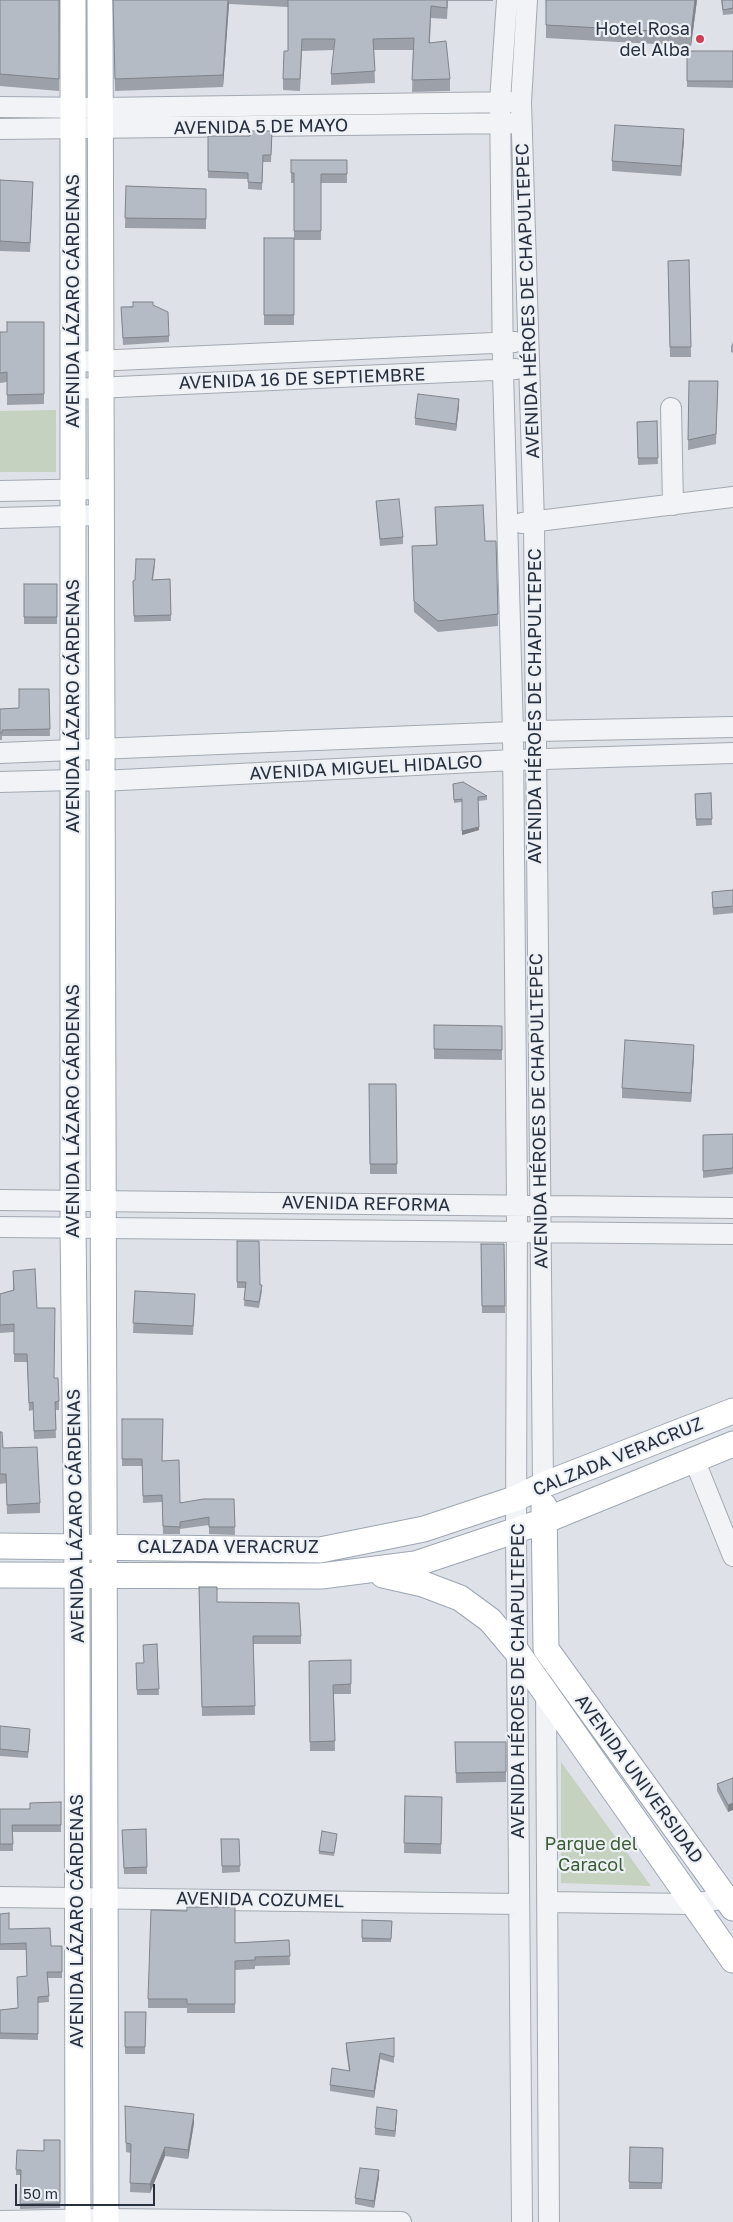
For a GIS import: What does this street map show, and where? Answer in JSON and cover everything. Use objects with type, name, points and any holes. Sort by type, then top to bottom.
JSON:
[{"type":"main road","name":"AVENIDA LÁZARO CÁRDENAS","points":[[73,0],[73,1227],[77,1546],[78,2222]]},
{"type":"main road","name":"AVENIDA LÁZARO CÁRDENAS","points":[[100,0],[106,2221]]},
{"type":"main road","name":"CALZADA VERACRUZ","points":[[0,1546],[320,1550],[424,1529],[517,1498],[543,1485],[733,1411]]},
{"type":"main road","name":"CALZADA VERACRUZ","points":[[0,1575],[320,1576],[415,1564],[544,1521],[733,1444]]},
{"type":"main road","name":"AVENIDA HÉROES DE CHAPULTEPEC","points":[[543,1485],[546,1649]]},
{"type":"main road","name":"AVENIDA UNIVERSIDAD","points":[[348,1572],[393,1575],[460,1598],[490,1620],[517,1652],[733,1960]]},
{"type":"main road","name":"AVENIDA UNIVERSIDAD","points":[[546,1649],[731,1902]]},
{"type":"street","name":"AVENIDA HÉROES DE CHAPULTEPEC","points":[[507,0],[500,122],[503,371],[513,733],[517,1206],[516,1531],[522,2222]]},
{"type":"street","name":"AVENIDA HÉROES DE CHAPULTEPEC","points":[[528,0],[521,102],[534,523],[543,1485]]},
{"type":"street","name":"AVENIDA 5 DE MAYO","points":[[100,119],[500,101],[521,102]]},
{"type":"street","name":"AVENIDA 5 DE MAYO","points":[[0,107],[100,119],[523,123]]},
{"type":"street","name":"AVENIDA 5 DE MAYO","points":[[0,129],[73,117]]},
{"type":"street","name":"AVENIDA 16 DE SEPTIEMBRE","points":[[73,362],[503,341],[529,343]]},
{"type":"street","name":"AVENIDA 16 DE SEPTIEMBRE","points":[[73,389],[101,386],[503,371],[530,367]]},
{"type":"street","points":[[671,408],[673,505]]},
{"type":"street","points":[[0,491],[73,488],[101,489]]},
{"type":"street","points":[[507,523],[534,523],[733,497]]},
{"type":"street","points":[[0,518],[101,515]]},
{"type":"street","name":"AVENIDA MIGUEL HIDALGO","points":[[0,753],[537,731],[733,726]]},
{"type":"street","name":"AVENIDA MIGUEL HIDALGO","points":[[0,782],[73,780],[102,782],[513,760],[733,753]]},
{"type":"street","name":"AVENIDA REFORMA","points":[[0,1200],[733,1208]]},
{"type":"street","name":"AVENIDA REFORMA","points":[[0,1227],[733,1234]]},
{"type":"street","points":[[694,1459],[733,1556]]},
{"type":"street","name":"AVENIDA HÉROES DE CHAPULTEPEC","points":[[546,1649],[549,2222]]},
{"type":"street","name":"AVENIDA COZUMEL","points":[[0,1897],[519,1904]]},
{"type":"street","points":[[547,1902],[692,1904],[731,1902]]},
{"type":"street","points":[[0,2221],[401,2222]]},
{"type":"green space","points":[[56,410],[56,472],[0,472],[0,411]]},
{"type":"green space","name":"Parque del Caracol","points":[[561,1762],[651,1886],[561,1883]]},
{"type":"building","points":[[0,0],[59,0],[59,79],[0,74]]},
{"type":"building","points":[[113,0],[228,0],[223,75],[115,79]]},
{"type":"building","points":[[288,0],[447,0],[447,8],[431,6],[429,43],[446,41],[450,79],[412,80],[414,38],[373,39],[375,71],[331,74],[335,39],[302,39],[300,79],[283,79],[284,51],[288,51]]},
{"type":"building","points":[[546,0],[695,0],[691,33],[546,25]]},
{"type":"building","points":[[722,0],[733,0],[733,8],[723,10]]},
{"type":"building","points":[[687,51],[733,51],[733,81],[687,81]]},
{"type":"building","points":[[615,125],[684,129],[681,166],[612,161]]},
{"type":"building","points":[[250,131],[272,131],[271,155],[263,155],[262,183],[248,182],[248,173],[208,171],[208,136],[250,136]]},
{"type":"building","points":[[291,160],[347,160],[347,174],[321,174],[321,231],[294,231],[294,173],[291,173]]},
{"type":"building","points":[[0,180],[33,182],[30,243],[0,241]]},
{"type":"building","points":[[126,186],[206,189],[206,219],[125,218]]},
{"type":"building","points":[[264,238],[294,238],[294,315],[264,315]]},
{"type":"building","points":[[689,260],[691,347],[670,347],[668,261]]},
{"type":"building","points":[[133,302],[153,302],[153,305],[168,312],[169,336],[123,338],[121,307],[133,307]]},
{"type":"building","points":[[7,322],[44,322],[44,394],[7,395],[7,372],[0,373],[0,332],[7,332]]},
{"type":"building","points":[[689,381],[718,381],[716,434],[688,440]]},
{"type":"building","points":[[418,394],[459,399],[456,424],[415,418]]},
{"type":"building","points":[[657,421],[658,458],[638,458],[637,422]]},
{"type":"building","points":[[399,499],[403,537],[380,539],[376,501]]},
{"type":"building","points":[[483,505],[485,541],[496,541],[498,614],[438,621],[414,601],[412,546],[437,545],[435,507]]},
{"type":"building","points":[[136,559],[155,559],[152,580],[170,579],[171,615],[134,616],[133,581],[135,580]]},
{"type":"building","points":[[24,584],[57,584],[57,617],[24,617]]},
{"type":"building","points":[[19,689],[49,689],[50,729],[2,730],[2,733],[0,733],[0,709],[19,708]]},
{"type":"building","points":[[463,782],[487,796],[478,797],[479,827],[462,831],[462,799],[454,800],[453,784]]},
{"type":"building","points":[[711,793],[712,819],[696,819],[695,794]]},
{"type":"building","points":[[733,890],[733,906],[713,908],[712,892]]},
{"type":"building","points":[[434,1025],[502,1026],[502,1050],[434,1049]]},
{"type":"building","points":[[625,1040],[694,1045],[691,1093],[622,1088]]},
{"type":"building","points":[[369,1084],[396,1084],[397,1164],[370,1164]]},
{"type":"building","points":[[733,1134],[733,1168],[703,1171],[703,1135]]},
{"type":"building","points":[[237,1241],[259,1241],[260,1285],[262,1285],[259,1302],[244,1300],[246,1282],[237,1282]]},
{"type":"building","points":[[481,1244],[504,1244],[505,1306],[482,1306]]},
{"type":"building","points":[[35,1269],[37,1308],[55,1308],[54,1378],[58,1378],[59,1401],[55,1402],[56,1430],[34,1431],[33,1402],[29,1403],[27,1354],[14,1354],[14,1324],[0,1325],[0,1294],[14,1290],[13,1271]]},
{"type":"building","points":[[135,1291],[195,1294],[193,1326],[133,1323]]},
{"type":"building","points":[[122,1419],[163,1419],[162,1461],[179,1460],[180,1503],[203,1499],[234,1499],[235,1527],[209,1527],[209,1517],[180,1522],[180,1527],[163,1526],[162,1495],[143,1496],[142,1459],[122,1459]]},
{"type":"building","points":[[0,1432],[2,1432],[3,1448],[37,1447],[40,1503],[7,1505],[6,1474],[0,1474]]},
{"type":"building","points":[[199,1587],[217,1587],[217,1602],[299,1603],[301,1636],[253,1636],[255,1706],[202,1707]]},
{"type":"building","points":[[157,1644],[159,1689],[137,1690],[136,1663],[144,1663],[143,1645]]},
{"type":"building","points":[[351,1660],[351,1684],[333,1685],[335,1741],[310,1742],[309,1661]]},
{"type":"building","points":[[0,1726],[30,1729],[28,1752],[0,1749]]},
{"type":"building","points":[[455,1742],[506,1742],[506,1772],[456,1773]]},
{"type":"building","points":[[733,1778],[733,1803],[728,1805],[717,1784]]},
{"type":"building","points":[[405,1796],[442,1797],[441,1844],[404,1843]]},
{"type":"building","points":[[61,1802],[61,1825],[12,1825],[13,1844],[0,1844],[0,1809],[30,1809],[30,1803]]},
{"type":"building","points":[[146,1829],[147,1867],[124,1868],[122,1830]]},
{"type":"building","points":[[322,1831],[337,1834],[334,1853],[319,1851]]},
{"type":"building","points":[[221,1839],[239,1839],[240,1866],[222,1866]]},
{"type":"building","points":[[187,1907],[235,1907],[235,1943],[289,1940],[290,1956],[255,1957],[255,1960],[235,1961],[235,2004],[187,2004],[187,1999],[148,1999],[151,1910],[187,1911]]},
{"type":"building","points":[[9,1913],[9,1929],[50,1928],[51,1946],[62,1946],[62,1972],[47,1972],[49,1996],[38,1997],[38,2034],[0,2033],[0,2010],[18,2008],[17,1977],[27,1976],[26,1943],[0,1944],[0,1914]]},
{"type":"building","points":[[362,1920],[392,1921],[391,1939],[362,1938]]},
{"type":"building","points":[[125,2012],[146,2012],[145,2047],[125,2047]]},
{"type":"building","points":[[394,2038],[394,2057],[380,2053],[374,2091],[330,2085],[332,2068],[350,2071],[346,2043]]},
{"type":"building","points":[[125,2106],[194,2114],[188,2150],[165,2147],[150,2184],[130,2183],[131,2144],[126,2143]]},
{"type":"building","points":[[377,2107],[397,2110],[395,2131],[375,2128]]},
{"type":"building","points":[[44,2140],[60,2140],[60,2203],[20,2204],[21,2170],[16,2170],[17,2150],[44,2151]]},
{"type":"building","points":[[630,2147],[663,2148],[662,2183],[629,2182]]},
{"type":"building","points":[[360,2168],[379,2170],[374,2201],[355,2198]]},
{"type":"place","name":"Hotel Rosa del Alba","points":[[700,39]]}]
